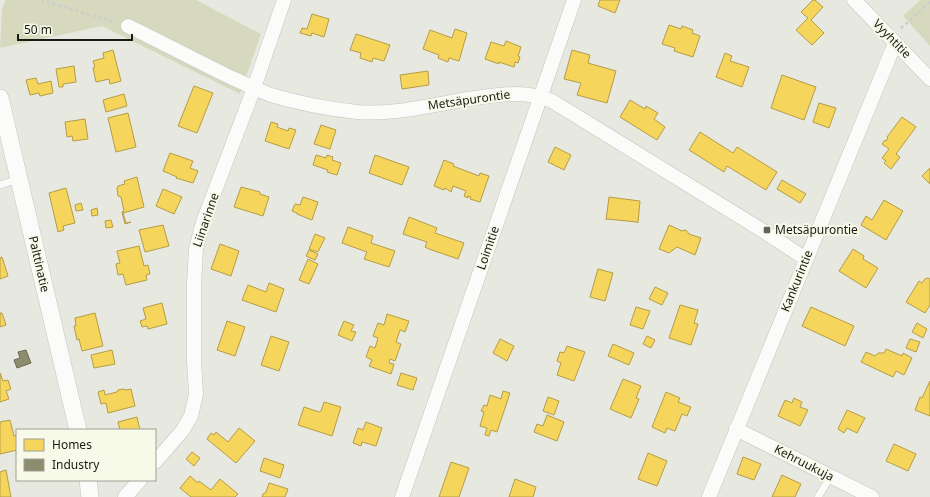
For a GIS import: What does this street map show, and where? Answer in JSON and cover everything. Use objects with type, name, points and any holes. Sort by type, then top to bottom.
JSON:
[{"type":"street","name":"Liinarinne","points":[[156,461],[182,431],[191,416],[196,394],[194,362],[194,285],[196,249],[203,222],[254,88],[284,0]]},
{"type":"street","name":"Loimitie","points":[[402,497],[574,0]]},
{"type":"street","name":"Vyyhtitie","points":[[854,0],[930,79]]},
{"type":"street","name":"Metsäpurontie","points":[[128,26],[208,67],[270,95],[357,112],[390,112],[517,93],[540,96],[552,101],[775,238],[806,259]]},
{"type":"street","name":"Kankurintie","points":[[709,497],[895,43]]},
{"type":"street","name":"Palttinatie","points":[[0,98],[78,429]]},
{"type":"street","name":"Kehruukuja","points":[[736,429],[872,497]]},
{"type":"street","points":[[88,481],[90,497]]},
{"type":"street","points":[[125,497],[139,481]]},
{"type":"lane","points":[[0,185],[19,179]]},
{"type":"lane","points":[[818,497],[831,476]]},
{"type":"path","points":[[41,0],[128,26]]},
{"type":"path","points":[[901,28],[930,2]]},
{"type":"green space","points":[[6,0],[196,0],[261,34],[240,94],[102,26],[0,48],[2,9]]},
{"type":"green space","points":[[920,0],[930,0],[930,46],[903,16]]},
{"type":"building: Homes","points":[[600,0],[620,0],[615,13],[598,6]]},
{"type":"building: Homes","points":[[813,0],[823,7],[811,20],[824,33],[812,45],[796,30],[808,18],[801,12]]},
{"type":"building: Homes","points":[[312,14],[329,19],[324,37],[312,33],[311,36],[300,33],[302,28],[307,29]]},
{"type":"building: Homes","points":[[669,25],[681,29],[682,26],[693,30],[692,33],[700,36],[693,57],[674,51],[675,48],[662,44]]},
{"type":"building: Homes","points":[[455,29],[467,33],[459,61],[449,58],[448,62],[438,58],[439,55],[423,49],[430,30],[452,38]]},
{"type":"building: Homes","points":[[356,34],[390,45],[384,61],[373,58],[372,62],[360,58],[361,53],[350,50]]},
{"type":"building: Homes","points":[[506,41],[521,47],[518,56],[520,57],[518,63],[515,62],[514,67],[485,59],[491,42],[504,46]]},
{"type":"building: Homes","points":[[113,50],[121,81],[110,84],[109,79],[96,82],[93,61],[104,58],[103,53]]},
{"type":"building: Homes","points":[[572,50],[590,55],[588,63],[616,71],[607,103],[577,95],[581,83],[564,79]]},
{"type":"building: Homes","points":[[725,53],[732,56],[730,61],[749,67],[742,87],[716,77]]},
{"type":"building: Homes","points":[[74,66],[76,82],[63,84],[63,87],[59,87],[56,69]]},
{"type":"building: Homes","points":[[428,71],[429,85],[402,89],[400,75]]},
{"type":"building: Homes","points":[[782,75],[816,87],[804,120],[771,108]]},
{"type":"building: Homes","points":[[36,78],[38,84],[51,81],[53,93],[40,96],[39,93],[30,95],[26,80]]},
{"type":"building: Homes","points":[[194,86],[213,93],[197,133],[178,126]]},
{"type":"building: Homes","points":[[124,94],[127,106],[106,112],[103,100]]},
{"type":"building: Homes","points":[[630,100],[645,109],[646,106],[658,113],[654,119],[665,127],[657,140],[620,117]]},
{"type":"building: Homes","points":[[819,103],[836,108],[829,128],[813,122]]},
{"type":"building: Homes","points":[[128,113],[136,147],[116,152],[108,118]]},
{"type":"building: Homes","points":[[902,117],[916,127],[896,154],[900,157],[891,169],[884,163],[886,161],[882,158],[889,149],[882,144],[885,140],[886,141],[888,138],[887,137]]},
{"type":"building: Homes","points":[[85,119],[88,139],[73,141],[72,136],[67,137],[65,122]]},
{"type":"building: Homes","points":[[271,122],[278,124],[277,127],[288,131],[289,128],[296,130],[289,149],[265,141]]},
{"type":"building: Homes","points":[[321,125],[336,130],[330,149],[314,144]]},
{"type":"building: Homes","points":[[700,132],[733,153],[737,147],[777,172],[766,190],[727,166],[724,172],[689,150]]},
{"type":"building: Homes","points":[[555,147],[571,155],[564,170],[548,162]]},
{"type":"building: Homes","points":[[170,153],[193,161],[190,168],[198,171],[193,183],[176,178],[177,177],[163,171]]},
{"type":"building: Homes","points":[[316,155],[326,158],[327,155],[333,157],[332,160],[341,163],[337,175],[313,165]]},
{"type":"building: Homes","points":[[375,155],[409,167],[402,185],[369,173]]},
{"type":"building: Homes","points":[[444,160],[454,164],[453,166],[479,176],[480,173],[489,176],[480,202],[470,199],[471,197],[468,196],[468,198],[464,196],[466,191],[453,186],[451,192],[445,188],[444,190],[434,186]]},
{"type":"building: Homes","points":[[930,168],[930,184],[922,176]]},
{"type":"building: Homes","points":[[137,177],[144,207],[123,213],[126,223],[131,222],[125,224],[122,212],[124,211],[121,197],[118,196],[117,189],[118,186],[125,184],[124,181]]},
{"type":"building: Homes","points":[[782,180],[806,194],[800,203],[777,189]]},
{"type":"building: Homes","points":[[241,187],[260,192],[260,194],[269,197],[263,216],[234,207]]},
{"type":"building: Homes","points":[[66,188],[75,223],[63,226],[64,230],[58,232],[49,193]]},
{"type":"building: Homes","points":[[163,189],[182,197],[174,214],[156,206]]},
{"type":"building: Homes","points":[[303,197],[318,202],[312,220],[292,211],[295,204],[300,205]]},
{"type":"building: Homes","points":[[609,197],[640,201],[638,223],[606,220]]},
{"type":"building: Homes","points":[[884,200],[903,211],[886,240],[861,225],[866,216],[872,220]]},
{"type":"building: Homes","points":[[81,203],[83,210],[76,211],[75,205]]},
{"type":"building: Homes","points":[[97,208],[98,215],[92,216],[91,210]]},
{"type":"building: Homes","points":[[409,217],[437,228],[435,233],[464,243],[458,259],[429,249],[425,247],[427,242],[403,234]]},
{"type":"building: Homes","points":[[111,220],[113,227],[106,228],[105,221]]},
{"type":"building: Homes","points":[[163,225],[169,246],[145,252],[139,230]]},
{"type":"building: Homes","points":[[669,225],[682,231],[686,230],[689,234],[701,238],[695,255],[677,247],[669,253],[659,249]]},
{"type":"building: Homes","points":[[348,227],[373,236],[371,243],[395,251],[389,267],[364,259],[367,252],[342,243]]},
{"type":"building: Homes","points":[[315,234],[325,238],[318,252],[309,249]]},
{"type":"building: Homes","points":[[220,244],[239,251],[231,276],[211,269]]},
{"type":"building: Homes","points":[[139,246],[144,266],[148,265],[150,274],[146,275],[147,280],[126,285],[123,274],[118,275],[116,264],[120,263],[117,251]]},
{"type":"building: Homes","points":[[853,249],[864,256],[863,259],[878,268],[866,288],[839,271]]},
{"type":"building: Homes","points":[[309,250],[318,254],[315,260],[306,256]]},
{"type":"building: Homes","points":[[2,257],[8,276],[0,279],[0,258]]},
{"type":"building: Homes","points":[[308,259],[318,264],[309,284],[299,280]]},
{"type":"building: Homes","points":[[598,269],[613,273],[605,301],[590,297]]},
{"type":"building: Homes","points":[[928,278],[930,279],[930,305],[925,313],[906,302],[919,281],[922,283]]},
{"type":"building: Homes","points":[[269,283],[284,289],[276,312],[242,300],[248,285],[266,292]]},
{"type":"building: Homes","points":[[655,287],[668,293],[662,305],[649,299]]},
{"type":"building: Homes","points":[[162,303],[167,324],[148,329],[147,326],[142,327],[140,321],[146,319],[143,308]]},
{"type":"building: Homes","points":[[680,305],[698,310],[694,323],[698,324],[691,345],[669,338]]},
{"type":"building: Homes","points":[[636,307],[650,311],[643,329],[630,325]]},
{"type":"building: Homes","points":[[811,307],[854,326],[845,346],[802,326]]},
{"type":"building: Homes","points":[[0,313],[2,313],[6,325],[0,327]]},
{"type":"building: Homes","points":[[95,313],[103,346],[82,351],[79,339],[77,340],[74,326],[76,326],[75,318]]},
{"type":"building: Homes","points":[[387,314],[409,321],[405,332],[400,330],[396,342],[401,344],[395,361],[390,359],[389,363],[394,364],[391,374],[369,366],[372,360],[366,357],[370,346],[375,348],[378,338],[373,336],[378,323],[384,325]]},
{"type":"building: Homes","points":[[227,321],[245,327],[235,356],[217,350]]},
{"type":"building: Homes","points":[[344,321],[354,325],[351,331],[356,332],[352,341],[338,335]]},
{"type":"building: Homes","points":[[917,323],[927,329],[923,338],[912,332]]},
{"type":"building: Homes","points":[[271,336],[289,342],[279,371],[261,365]]},
{"type":"building: Homes","points":[[647,336],[655,340],[651,348],[643,344]]},
{"type":"building: Homes","points":[[500,339],[514,346],[507,361],[493,353]]},
{"type":"building: Homes","points":[[910,339],[920,342],[916,352],[906,348]]},
{"type":"building: Homes","points":[[613,344],[634,353],[629,365],[608,356]]},
{"type":"building: Homes","points":[[567,346],[585,352],[574,381],[557,375],[561,363],[557,361],[560,352],[564,353]]},
{"type":"building: Homes","points":[[886,349],[902,356],[903,353],[912,358],[904,375],[896,371],[893,377],[861,362],[866,352],[875,356],[878,353],[884,353]]},
{"type":"building: Homes","points":[[112,350],[115,364],[94,368],[91,355]]},
{"type":"building: Homes","points":[[0,373],[3,381],[8,380],[11,389],[6,391],[9,399],[0,402]]},
{"type":"building: Homes","points":[[401,373],[417,378],[413,390],[397,385]]},
{"type":"building: Homes","points":[[623,379],[641,386],[636,398],[639,399],[631,418],[610,409]]},
{"type":"building: Homes","points":[[930,381],[930,416],[915,410],[920,397],[922,398]]},
{"type":"building: Homes","points":[[123,389],[131,389],[135,406],[108,413],[106,403],[101,404],[98,392],[104,390],[105,395]]},
{"type":"building: Homes","points":[[503,391],[510,393],[497,432],[491,430],[489,436],[485,435],[487,428],[480,426],[484,412],[481,411],[484,405],[487,406],[490,395],[501,399]]},
{"type":"building: Homes","points":[[666,392],[680,398],[678,402],[691,407],[687,416],[682,414],[675,431],[667,428],[665,433],[652,427]]},
{"type":"building: Homes","points":[[548,397],[559,401],[554,415],[543,411]]},
{"type":"building: Homes","points":[[794,398],[802,402],[800,407],[808,410],[800,426],[778,416],[785,400],[792,403]]},
{"type":"building: Homes","points":[[324,402],[341,407],[332,436],[298,425],[304,407],[319,412],[321,411]]},
{"type":"building: Homes","points":[[847,410],[865,418],[857,433],[847,428],[844,433],[838,429]]},
{"type":"building: Homes","points":[[547,415],[564,422],[557,441],[534,432],[537,424],[543,426]]},
{"type":"building: Homes","points":[[137,417],[140,429],[120,429],[118,422]]},
{"type":"building: Homes","points":[[10,420],[14,436],[16,435],[16,450],[0,454],[0,422]]},
{"type":"building: Homes","points":[[366,422],[382,428],[376,446],[362,442],[361,446],[353,443],[358,428],[363,430]]},
{"type":"building: Homes","points":[[239,428],[255,441],[236,463],[207,439],[211,433],[214,435],[216,432],[228,442]]},
{"type":"building: Homes","points":[[894,444],[916,454],[908,471],[886,461]]},
{"type":"building: Homes","points":[[192,452],[200,458],[194,466],[186,459]]},
{"type":"building: Homes","points":[[648,453],[667,461],[657,486],[638,479]]},
{"type":"building: Homes","points":[[743,457],[761,464],[754,480],[737,474]]},
{"type":"building: Homes","points":[[264,458],[284,465],[280,478],[260,471]]},
{"type":"building: Homes","points":[[451,462],[469,468],[459,497],[439,497]]},
{"type":"building: Homes","points":[[6,470],[11,497],[0,497],[0,472]]},
{"type":"building: Homes","points":[[782,475],[801,484],[795,497],[772,497]]},
{"type":"building: Homes","points":[[190,476],[198,483],[199,481],[211,490],[220,479],[238,494],[235,497],[191,497],[180,488]]},
{"type":"building: Homes","points":[[515,479],[536,487],[533,497],[509,497]]},
{"type":"building: Homes","points":[[269,483],[288,489],[285,497],[262,497],[266,492]]},
{"type":"building: Industry","points":[[26,350],[31,363],[17,368],[14,360],[20,358],[18,352]]},
{"type":"place","name":"Metsäpurontie","points":[[767,230]]}]
